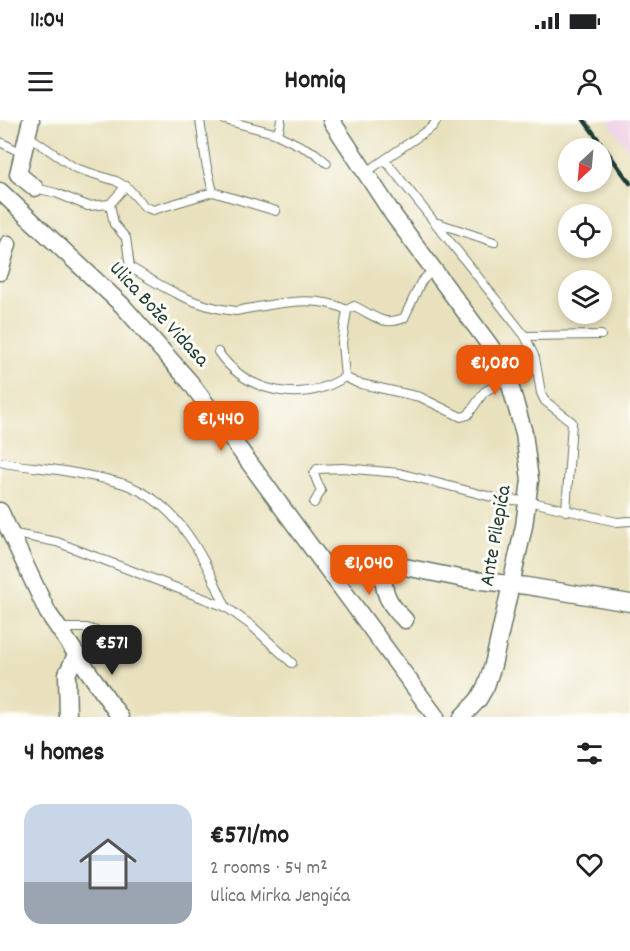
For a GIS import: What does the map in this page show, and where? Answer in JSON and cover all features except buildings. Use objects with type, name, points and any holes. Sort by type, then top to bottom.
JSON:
[{"type":"street","name":"Ante Pilepića","points":[[331,120],[365,173],[491,347],[508,378],[524,433],[530,480],[512,584],[486,686],[478,700],[462,717]]},
{"type":"street","points":[[29,128],[18,174],[35,188]]},
{"type":"street","name":"Ulica Bože Vidasa","points":[[0,191],[122,304],[183,373],[435,717]]},
{"type":"street","points":[[0,272],[8,244]]},
{"type":"street","points":[[0,511],[34,588],[75,655],[120,717]]},
{"type":"street","points":[[351,556],[464,579],[512,584],[630,603]]},
{"type":"street","points":[[389,563],[383,574],[384,587],[390,603],[405,620]]},
{"type":"street","points":[[68,717],[67,674],[75,655]]},
{"type":"lane","points":[[200,120],[213,192]]},
{"type":"lane","points":[[225,120],[274,134],[315,153],[327,162]]},
{"type":"lane","points":[[274,134],[279,130],[282,120]]},
{"type":"lane","points":[[365,173],[432,127],[437,120]]},
{"type":"lane","points":[[29,128],[75,168],[102,175],[126,186],[145,207],[153,210],[213,192],[276,211]]},
{"type":"lane","points":[[0,142],[22,153]]},
{"type":"lane","points":[[385,160],[525,336],[535,358],[541,393],[545,401],[572,422],[566,512]]},
{"type":"lane","points":[[35,188],[56,193],[88,206],[110,204],[126,186]]},
{"type":"lane","points":[[110,204],[114,224],[126,238],[130,267],[167,291],[224,310],[236,311],[314,301],[335,304],[347,310]]},
{"type":"lane","points":[[437,223],[494,242]]},
{"type":"lane","points":[[347,310],[354,306],[380,321],[391,323],[404,318],[421,282],[434,269]]},
{"type":"lane","points":[[345,376],[342,343],[347,310]]},
{"type":"lane","points":[[525,336],[600,335]]},
{"type":"lane","points":[[218,352],[240,376],[286,393],[315,391],[345,376]]},
{"type":"lane","points":[[345,376],[357,383],[420,397],[461,417],[468,415],[484,392],[508,378]]},
{"type":"lane","points":[[0,462],[61,470],[128,485],[156,502],[184,526],[204,559],[226,607]]},
{"type":"lane","points":[[314,503],[321,491],[314,474],[317,469],[343,468],[399,473],[499,499],[528,501],[566,512],[617,522],[630,521]]},
{"type":"lane","points":[[10,533],[57,542],[226,607],[252,626],[292,663]]},
{"type":"lane","points":[[58,628],[87,628],[124,640]]},
{"type":"shaded area","points":[[607,120],[630,120],[630,152]]},
{"type":"railway","points":[[584,120],[630,183]]}]
